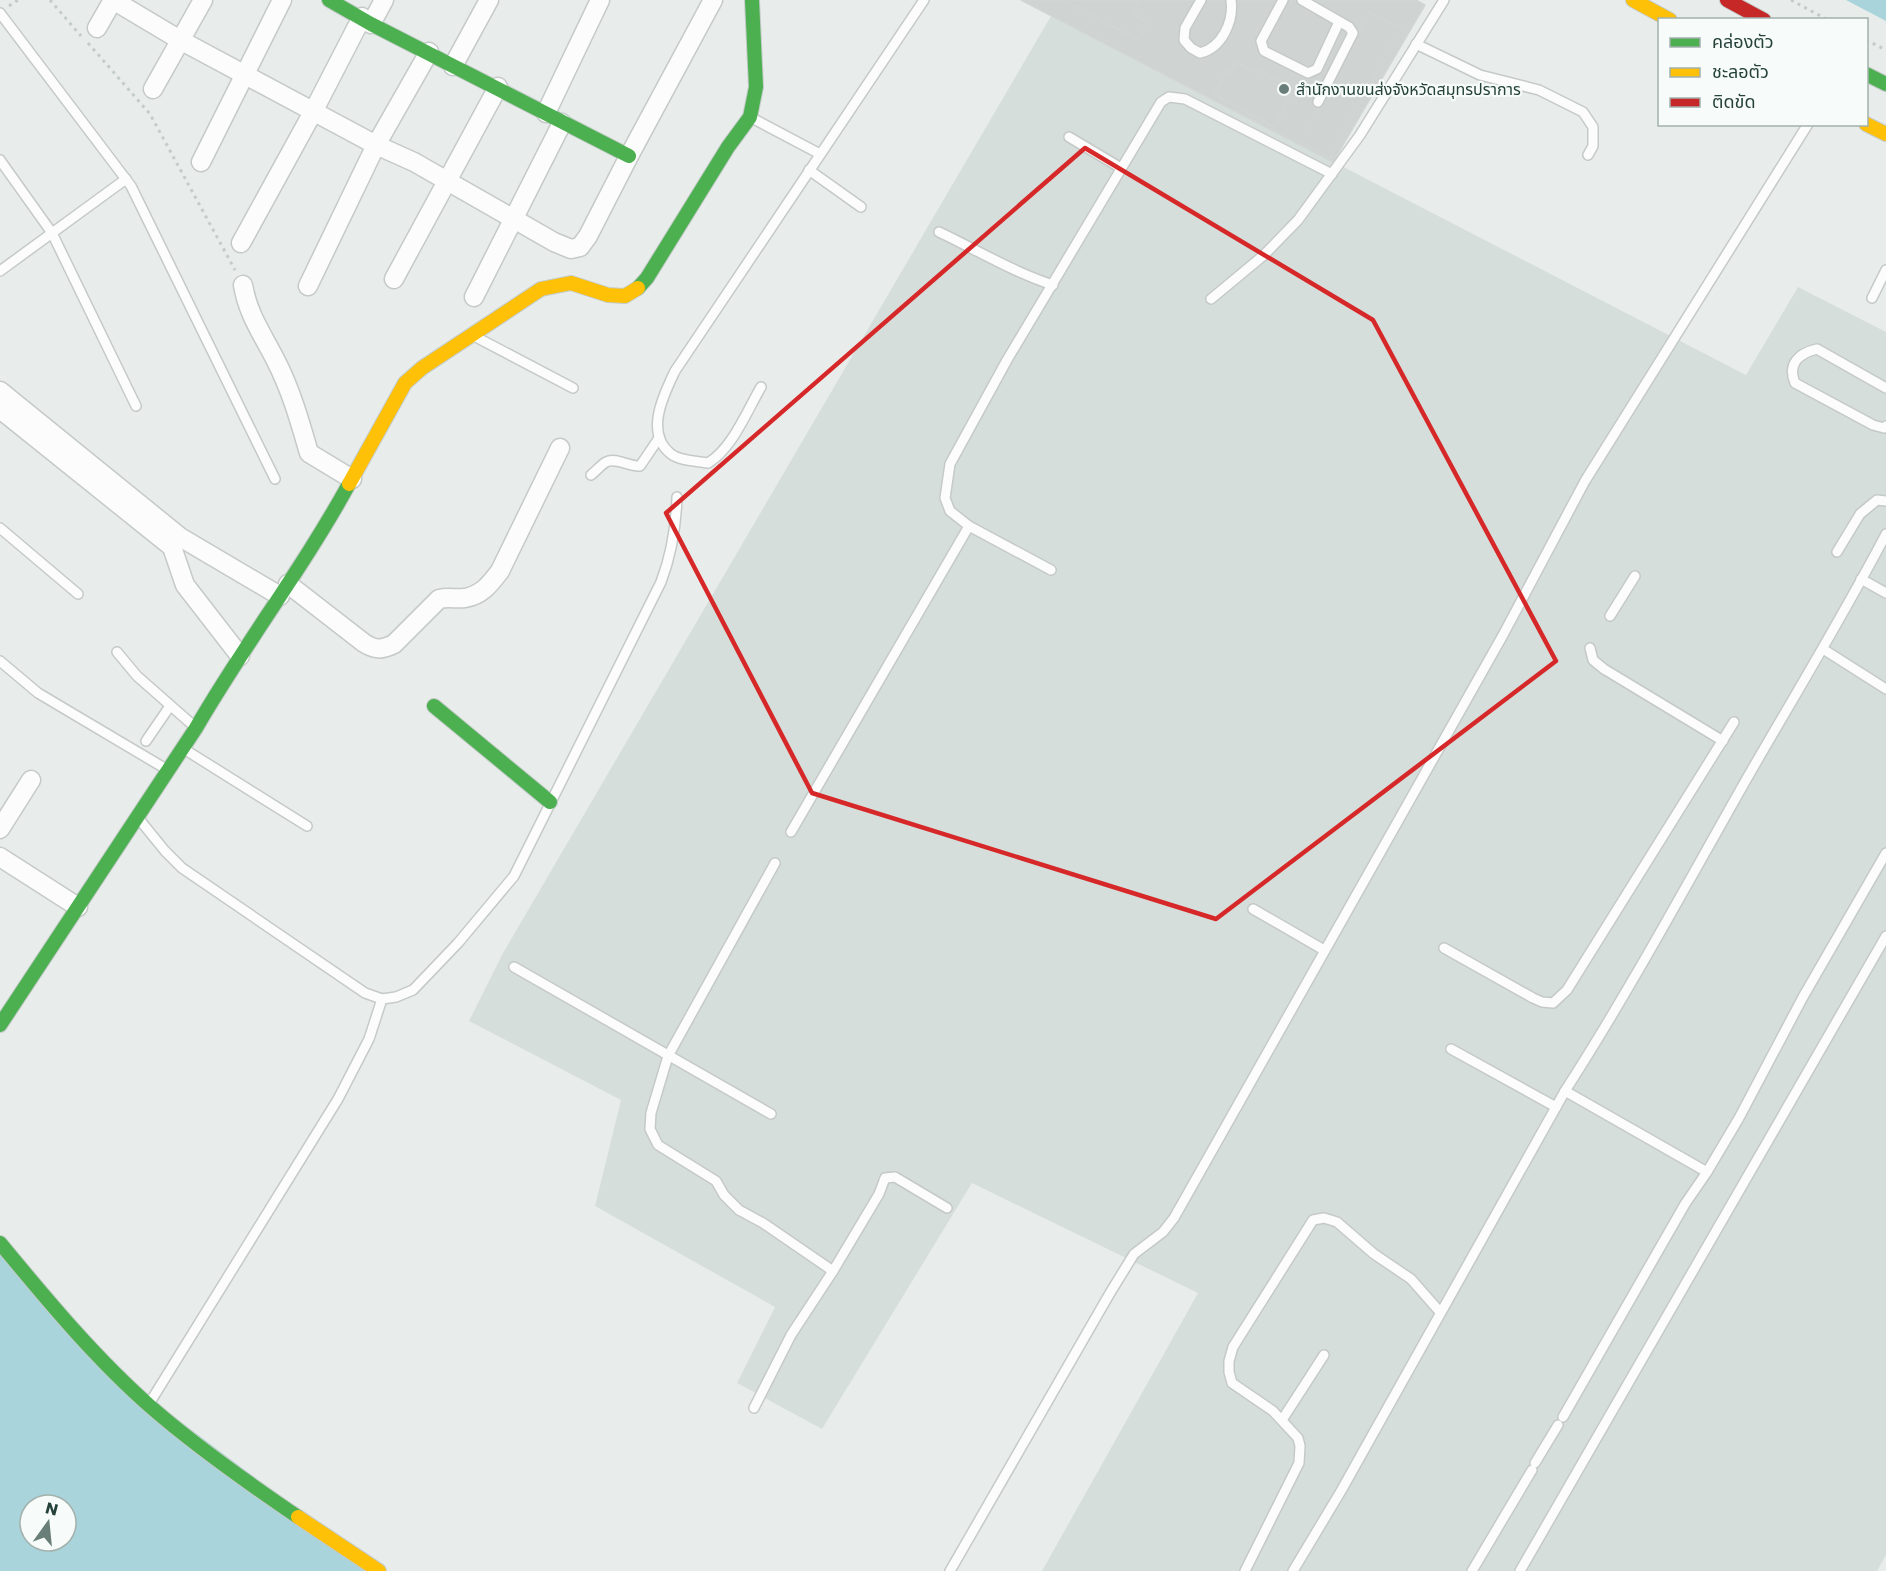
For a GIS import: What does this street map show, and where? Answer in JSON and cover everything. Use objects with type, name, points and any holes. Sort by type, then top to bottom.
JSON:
[{"type":"main road","points":[[329,0],[629,156]]},
{"type":"main road","points":[[0,1025],[7,999],[78,907],[284,590],[352,479],[405,383],[422,368],[541,289],[571,283],[608,295],[625,296],[636,291],[647,278],[728,147],[750,117],[756,87],[752,0]]},
{"type":"main road","points":[[1633,0],[1666,18]]},
{"type":"main road","points":[[1726,0],[1760,18]]},
{"type":"main road","points":[[1868,75],[1886,84]]},
{"type":"main road","points":[[1868,125],[1886,134]]},
{"type":"main road","points":[[434,706],[550,802]]},
{"type":"main road","points":[[0,1243],[53,1307],[113,1371],[149,1405],[228,1469],[352,1555],[379,1571]]},
{"type":"street","points":[[97,28],[113,0],[180,40],[376,145],[448,180],[513,219],[571,249],[580,247],[588,236],[713,0]]},
{"type":"street","points":[[153,89],[202,0]]},
{"type":"street","points":[[201,162],[282,0]]},
{"type":"street","points":[[241,243],[367,20],[384,0]]},
{"type":"street","points":[[453,66],[489,0]]},
{"type":"street","points":[[474,297],[513,219],[600,0]]},
{"type":"street","points":[[308,286],[376,145],[429,52]]},
{"type":"street","points":[[394,279],[498,87]]},
{"type":"street","points":[[243,285],[246,303],[252,318],[277,362],[291,395],[309,453],[352,479]]},
{"type":"street","points":[[0,391],[180,537],[284,590],[374,650],[385,649],[394,644],[439,599],[463,598],[476,595],[486,589],[500,572],[560,448]]},
{"type":"street","points":[[0,409],[172,547],[185,585],[240,656]]},
{"type":"street","points":[[0,829],[31,780]]},
{"type":"street","points":[[0,856],[78,907]]},
{"type":"lane","points":[[761,387],[726,446],[719,456],[708,463],[671,454],[659,438],[658,415],[662,397],[675,371],[924,0]]},
{"type":"lane","points":[[1201,0],[1185,28],[1184,40],[1200,53],[1209,51],[1226,29],[1233,12],[1231,0]]},
{"type":"lane","points":[[1283,0],[1261,41],[1264,51],[1308,73],[1317,69],[1339,22]]},
{"type":"lane","points":[[1302,0],[1352,30],[1352,36],[1318,102]]},
{"type":"lane","points":[[1211,299],[1284,236],[1360,135],[1444,0]]},
{"type":"lane","points":[[0,13],[131,186],[275,479]]},
{"type":"lane","points":[[1416,44],[1480,75],[1539,90],[1583,112],[1593,127],[1593,147],[1588,155]]},
{"type":"lane","points":[[1051,570],[969,526],[950,511],[945,498],[950,464],[1007,360],[1161,102],[1169,98],[1185,99],[1332,174]]},
{"type":"lane","points":[[750,117],[820,154]]},
{"type":"lane","points":[[950,1571],[1134,1254],[1163,1232],[1174,1218],[1503,635],[1585,481],[1807,126]]},
{"type":"lane","points":[[1069,137],[1121,168]]},
{"type":"lane","points":[[0,160],[52,233],[136,406]]},
{"type":"lane","points":[[808,170],[861,207]]},
{"type":"lane","points":[[0,271],[126,179]]},
{"type":"lane","points":[[939,232],[1014,270],[1053,285]]},
{"type":"lane","points":[[1872,298],[1886,270]]},
{"type":"lane","points":[[472,335],[573,388]]},
{"type":"lane","points":[[1886,388],[1817,350],[1804,352],[1794,363],[1791,374],[1795,383],[1873,425],[1884,428],[1886,426]]},
{"type":"lane","points":[[591,475],[606,462],[613,460],[634,467],[640,466],[659,438]]},
{"type":"lane","points":[[137,817],[182,868],[345,980],[366,993],[382,999],[396,997],[413,990],[458,943],[514,876],[661,582],[669,560],[675,531],[677,497]]},
{"type":"lane","points":[[1837,552],[1860,514],[1877,500],[1886,501]]},
{"type":"lane","points":[[791,832],[969,526]]},
{"type":"lane","points":[[0,528],[78,594]]},
{"type":"lane","points":[[1293,1571],[1341,1491],[1565,1091],[1606,1028],[1885,540]]},
{"type":"lane","points":[[1610,616],[1635,576]]},
{"type":"lane","points":[[1861,579],[1886,593]]},
{"type":"lane","points":[[1590,648],[1593,660],[1604,669],[1723,741]]},
{"type":"lane","points":[[1823,649],[1886,689]]},
{"type":"lane","points":[[117,652],[137,676],[196,728]]},
{"type":"lane","points":[[0,661],[38,693],[168,771]]},
{"type":"lane","points":[[147,741],[170,706]]},
{"type":"lane","points":[[1444,948],[1533,998],[1553,1003],[1567,990],[1734,722]]},
{"type":"lane","points":[[183,748],[307,826]]},
{"type":"lane","points":[[1472,1571],[1685,1204],[1739,1118],[1803,997],[1886,853]]},
{"type":"lane","points":[[775,863],[668,1056],[651,1113],[650,1129],[658,1145],[716,1181],[724,1195],[740,1210],[833,1271]]},
{"type":"lane","points":[[1252,909],[1324,950]]},
{"type":"lane","points":[[1520,1571],[1886,936]]},
{"type":"lane","points":[[514,967],[771,1114]]},
{"type":"lane","points":[[149,1405],[338,1099],[369,1039],[382,999]]},
{"type":"lane","points":[[1451,1049],[1556,1107]]},
{"type":"lane","points":[[1565,1091],[1707,1172]]},
{"type":"lane","points":[[754,1408],[791,1335],[833,1271],[879,1194],[885,1178],[895,1177],[947,1208]]},
{"type":"lane","points":[[1245,1571],[1299,1462],[1300,1446],[1298,1438],[1282,1420],[1232,1383],[1229,1361],[1233,1347],[1313,1220],[1324,1218],[1336,1222],[1374,1254],[1411,1279],[1440,1312]]},
{"type":"lane","points":[[1282,1420],[1324,1355]]},
{"type":"path","points":[[50,0],[150,114],[243,285]]},
{"type":"path","points":[[1791,0],[1824,18]]},
{"type":"path","points":[[1868,41],[1886,50]]},
{"type":"highlighted area","points":[[1085,148],[1373,320],[1556,661],[1216,919],[812,793],[666,513]]},
{"type":"shaded area","points":[[1051,16],[1746,375],[1798,287],[1886,332],[1886,1555],[1877,1571],[1042,1571],[1198,1293],[972,1183],[822,1429],[737,1383],[775,1307],[595,1206],[621,1100],[469,1021],[503,953]]},
{"type":"water","points":[[1846,0],[1886,0],[1886,21]]},
{"type":"water","points":[[0,1242],[113,1371],[379,1571],[0,1571]]},
{"type":"building","name":"สำนักงานขนส่งจังหวัดสมุทรปราการ","points":[[1021,0],[1416,0],[1425,5],[1333,162]]},
{"type":"building","points":[[1067,0],[1135,0],[1139,4],[1134,15],[1147,22],[1138,40],[1066,2]]},
{"type":"building","points":[[1369,12],[1401,28],[1330,158],[1300,142],[1354,46],[1352,45]]},
{"type":"building","points":[[1236,62],[1253,72],[1255,68],[1293,89],[1274,127],[1214,95],[1227,72],[1229,73]]},
{"type":"traffic: fast","points":[[329,0],[371,24],[629,156]]},
{"type":"traffic: fast","points":[[638,288],[647,278],[728,147],[750,117],[756,87],[752,0]]},
{"type":"traffic: fast","points":[[1868,75],[1886,84]]},
{"type":"traffic: fast","points":[[0,1025],[196,728],[349,484]]},
{"type":"traffic: fast","points":[[434,706],[550,802]]},
{"type":"traffic: fast","points":[[0,1243],[73,1328],[131,1389],[205,1451],[298,1517]]},
{"type":"traffic: slow","points":[[1633,0],[1666,18]]},
{"type":"traffic: slow","points":[[1868,125],[1886,134]]},
{"type":"traffic: slow","points":[[349,484],[405,383],[422,368],[541,289],[571,283],[608,295],[625,296],[638,288]]},
{"type":"traffic: slow","points":[[298,1517],[379,1571]]},
{"type":"traffic: jam","points":[[1727,0],[1760,18]]},
{"type":"place","name":"สำนักงานขนส่งจังหวัดสมุทรปราการ","points":[[1284,89]]}]
